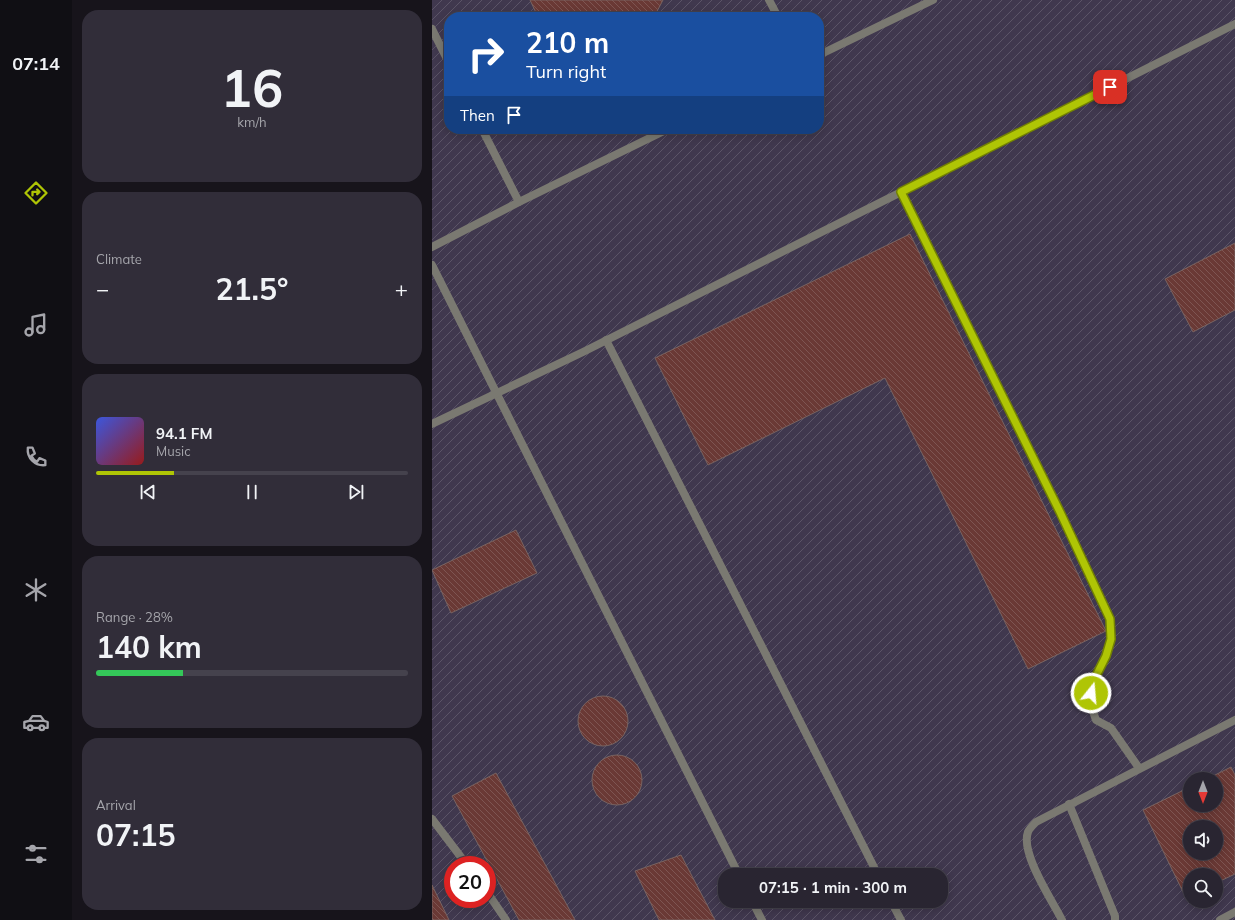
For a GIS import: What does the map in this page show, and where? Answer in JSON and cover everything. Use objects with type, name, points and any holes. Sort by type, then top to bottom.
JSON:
[{"type":"lane","points":[[769,0],[775,12]]},
{"type":"lane","points":[[824,53],[933,0]]},
{"type":"lane","points":[[432,424],[496,392],[583,352],[1235,24]]},
{"type":"lane","points":[[432,29],[444,53]]},
{"type":"lane","points":[[485,134],[519,202]]},
{"type":"lane","points":[[432,247],[519,202],[658,134]]},
{"type":"lane","points":[[901,192],[1056,505],[1110,619],[1111,639],[1106,656],[1093,682],[1090,703],[1096,720],[1111,728],[1139,768]]},
{"type":"lane","points":[[432,264],[735,868]]},
{"type":"lane","points":[[606,340],[874,868]]},
{"type":"lane","points":[[1062,920],[1031,860],[1026,844],[1028,831],[1036,822],[1069,804],[1235,720]]},
{"type":"lane","points":[[1069,804],[1115,916],[1115,920]]},
{"type":"lane","points":[[432,819],[460,856]]},
{"type":"lane","points":[[496,905],[506,920]]},
{"type":"lane","points":[[756,908],[762,920]]},
{"type":"lane","points":[[895,908],[901,920]]},
{"type":"lane","points":[[1220,920],[1235,912]]},
{"type":"shaded area","points":[[432,0],[1235,0],[1235,920],[432,920]]},
{"type":"building","points":[[530,0],[663,0],[657,12],[536,12]]},
{"type":"building","points":[[910,234],[1106,631],[1028,669],[885,378],[708,465],[655,358]]},
{"type":"building","points":[[1235,243],[1235,310],[1193,332],[1165,279]]},
{"type":"building","points":[[516,530],[537,573],[451,613],[432,570]]},
{"type":"building","points":[[598,696],[608,696],[621,703],[628,716],[628,726],[621,739],[608,746],[598,746],[589,742],[582,735],[578,726],[578,716],[582,707],[589,700]]},
{"type":"building","points":[[612,755],[622,755],[635,762],[642,775],[642,785],[635,798],[622,805],[612,805],[603,801],[596,794],[592,785],[592,775],[596,766],[603,759]]},
{"type":"building","points":[[1231,767],[1235,775],[1235,874],[1223,880],[1223,868],[1183,868],[1183,892],[1143,810],[1183,790],[1183,812],[1223,812],[1223,772],[1221,772]]},
{"type":"building","points":[[496,773],[575,920],[519,920],[496,877],[496,856],[484,856],[452,796]]},
{"type":"building","points":[[681,855],[715,920],[659,920],[635,871]]},
{"type":"building","points":[[432,885],[449,920],[432,920]]},
{"type":"route","points":[[1091,693],[1093,682],[1106,656],[1111,639],[1112,629],[1110,619],[1060,512],[901,192],[1110,87]]}]
